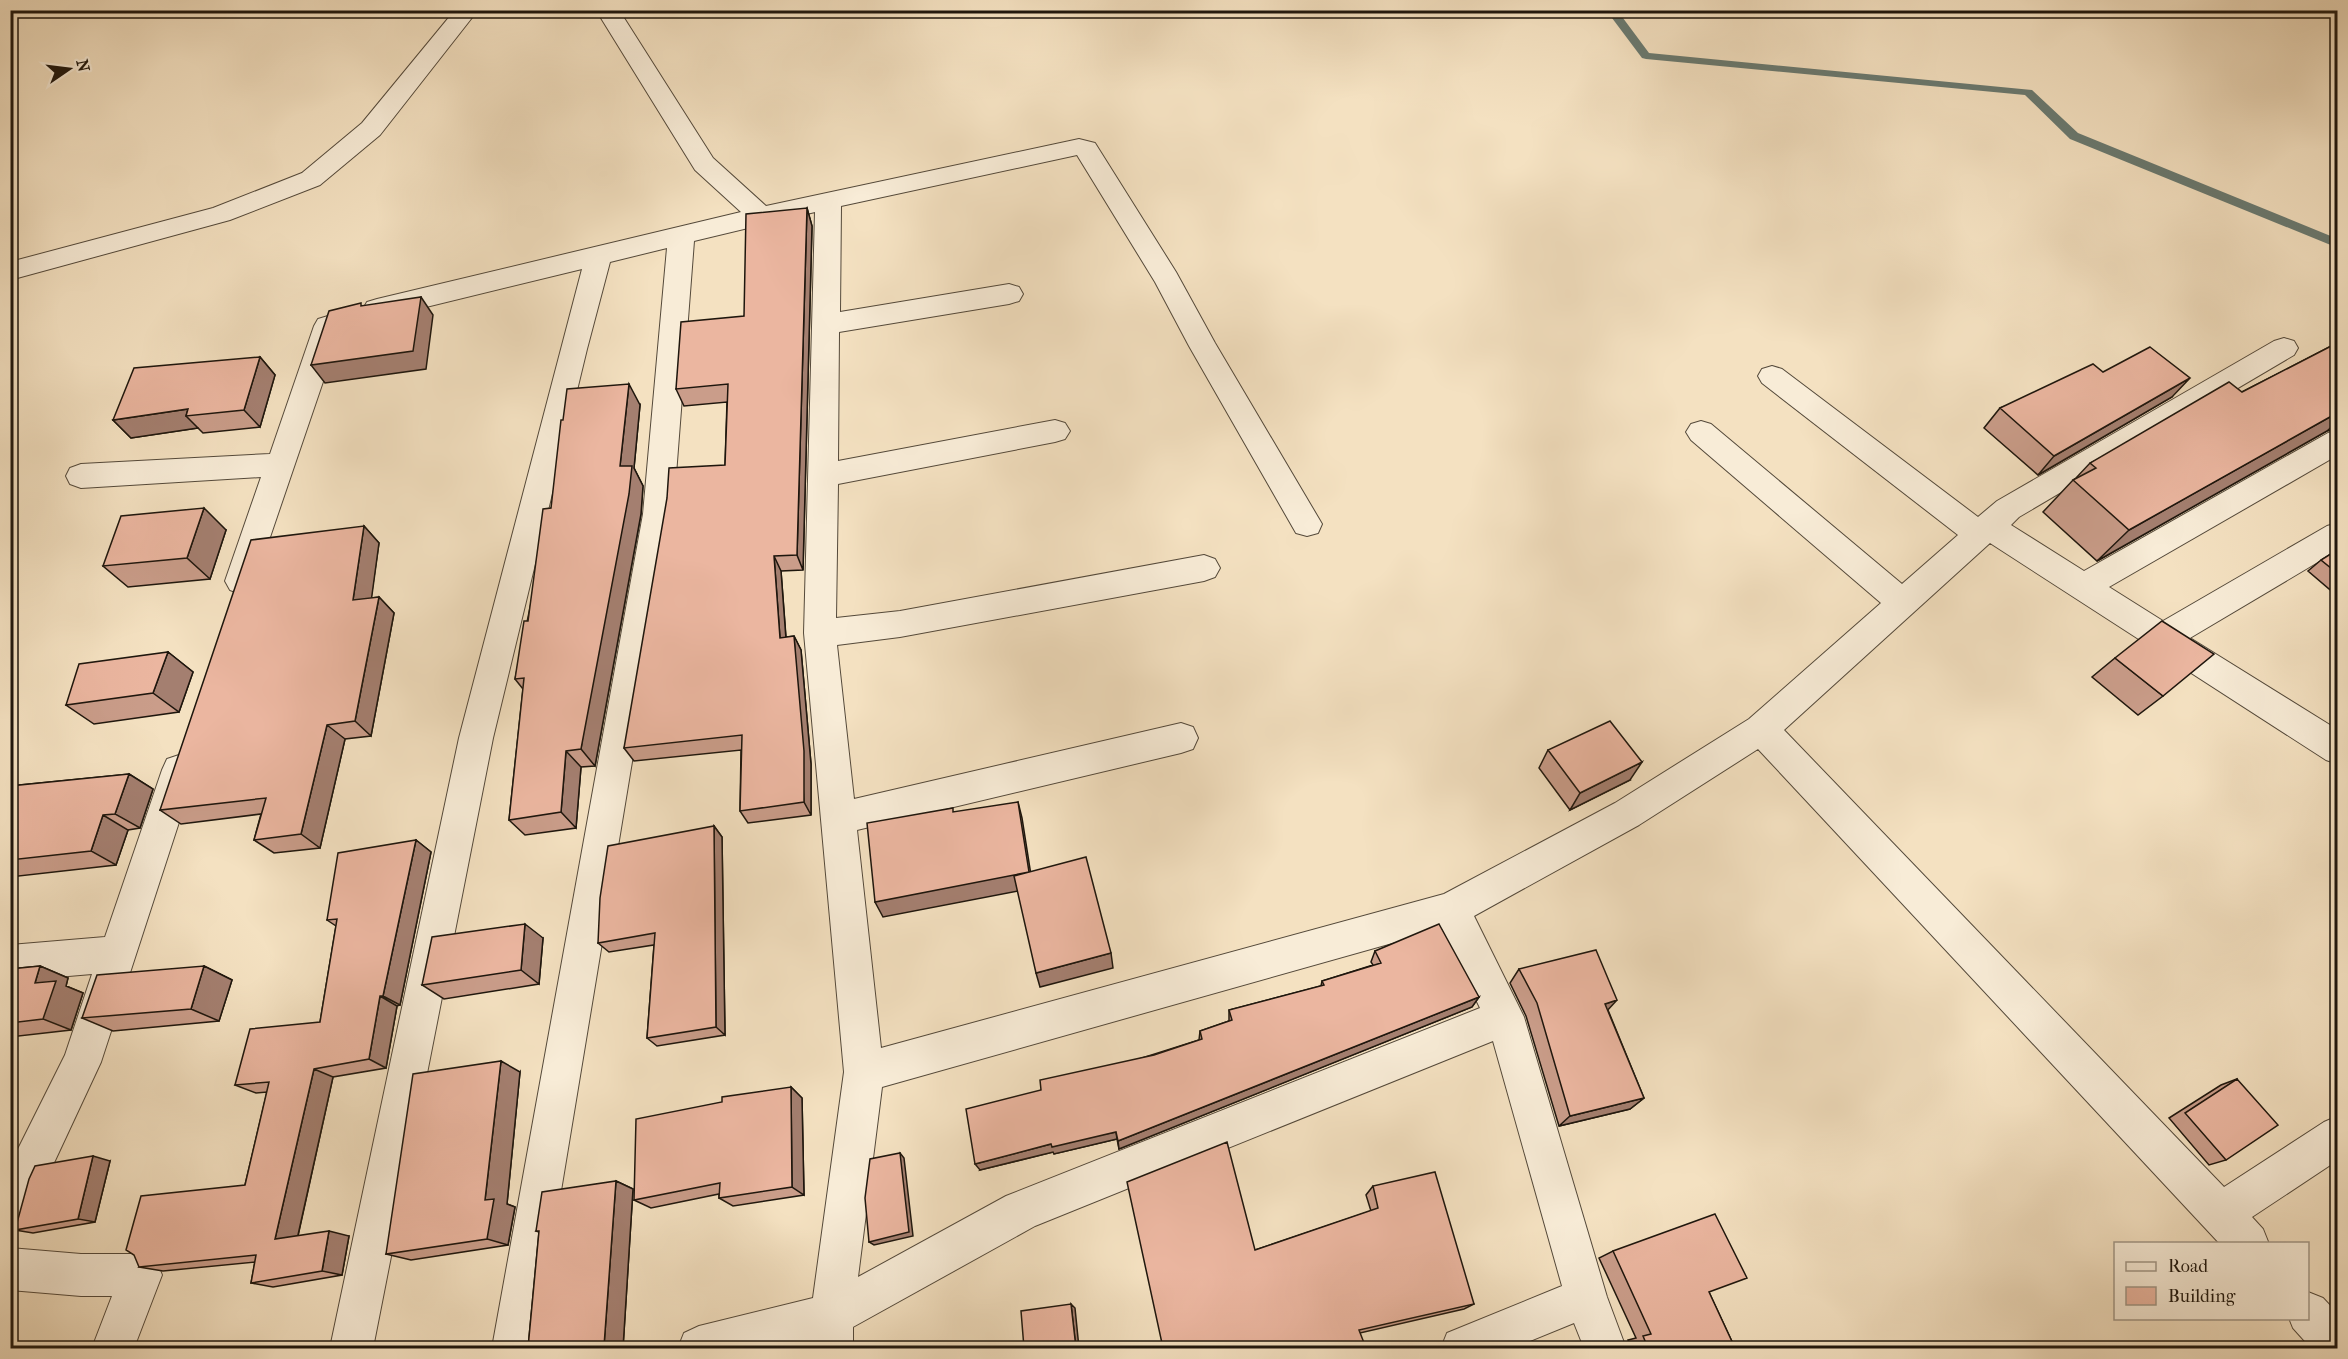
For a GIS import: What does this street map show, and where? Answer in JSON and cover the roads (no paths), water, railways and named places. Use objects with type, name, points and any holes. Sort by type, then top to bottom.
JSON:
[{"type":"street","points":[[10,271],[221,214],[311,179],[371,129],[467,10]]},
{"type":"street","points":[[607,10],[704,164],[761,216]]},
{"type":"street","points":[[231,613],[330,320],[828,200],[1079,147],[1086,149],[1120,207],[1167,279],[1203,346],[1307,524]]},
{"type":"street","points":[[828,200],[820,633],[864,1072],[832,1332]]},
{"type":"street","points":[[514,1348],[658,514],[681,236]]},
{"type":"street","points":[[351,1348],[476,738],[573,349],[599,255]]},
{"type":"street","points":[[826,324],[1009,294]]},
{"type":"street","points":[[864,1072],[1450,909],[1627,814],[1761,729],[2008,509],[2284,348]]},
{"type":"street","points":[[1772,376],[1983,531],[2082,587],[2337,749]]},
{"type":"street","points":[[823,476],[1055,431]]},
{"type":"street","points":[[1701,432],[1903,603]]},
{"type":"street","points":[[2082,587],[2337,441]]},
{"type":"street","points":[[81,476],[280,465]]},
{"type":"street","points":[[2163,638],[2337,535]]},
{"type":"street","points":[[820,633],[900,624],[1204,568]]},
{"type":"street","points":[[1761,729],[2246,1242]]},
{"type":"street","points":[[10,1210],[82,1062],[189,738]]},
{"type":"street","points":[[839,818],[1181,738]]},
{"type":"street","points":[[1450,909],[1505,1017],[1586,1297],[1605,1348]]},
{"type":"street","points":[[10,963],[117,954]]},
{"type":"street","points":[[699,1348],[832,1332],[1021,1211],[1505,1017]]},
{"type":"street","points":[[2221,1213],[2337,1136]]},
{"type":"street","points":[[10,1269],[81,1275],[141,1275],[113,1348]]},
{"type":"street","points":[[1462,1348],[1586,1297]]},
{"type":"street","points":[[2309,1315],[2337,1347]]},
{"type":"waterway","points":[[1611,10],[1646,56],[2028,92],[2074,136],[2338,244]]}]
